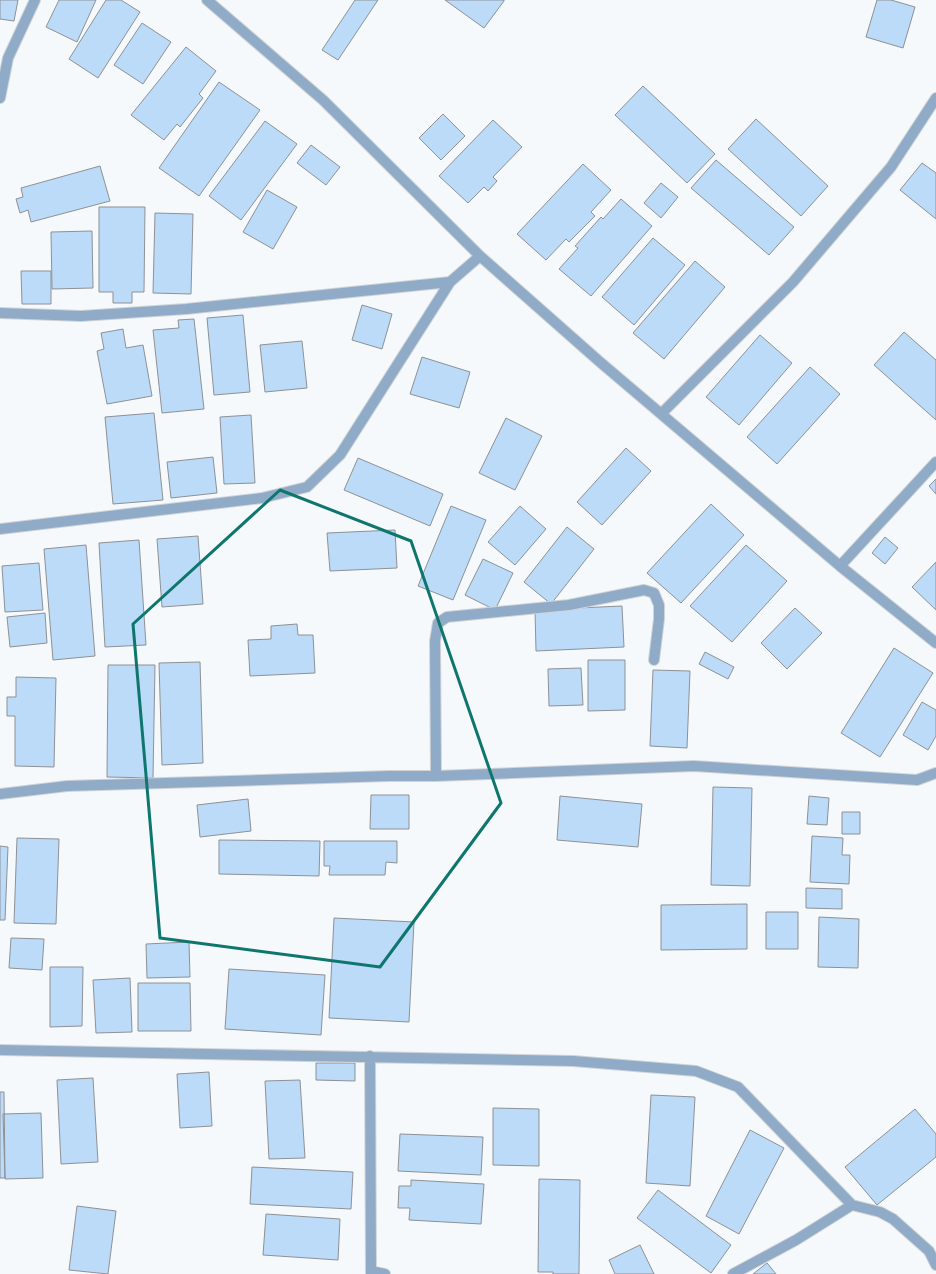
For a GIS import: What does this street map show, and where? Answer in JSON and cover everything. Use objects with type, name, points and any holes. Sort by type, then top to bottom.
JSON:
[{"type":"street","points":[[0,98],[8,58],[35,0]]},
{"type":"street","points":[[207,0],[323,100],[480,256],[600,362],[840,566],[936,643]]},
{"type":"street","points":[[661,414],[793,282],[891,167],[936,98]]},
{"type":"street","points":[[0,529],[262,498],[307,487],[340,455],[450,282],[480,256]]},
{"type":"street","points":[[0,314],[81,316],[186,309],[450,282]]},
{"type":"street","points":[[840,566],[936,462]]},
{"type":"street","points":[[436,776],[435,641],[438,623],[447,617],[569,605],[644,590],[654,593],[659,604],[659,619],[654,660]]},
{"type":"street","points":[[0,794],[68,786],[382,776],[436,776],[694,766],[917,780],[936,773]]},
{"type":"street","points":[[0,1050],[573,1061],[696,1071],[738,1087],[852,1205],[880,1212],[893,1219],[929,1251],[936,1265]]},
{"type":"street","points":[[370,1056],[371,1273],[385,1274]]},
{"type":"street","points":[[733,1274],[796,1240],[852,1205]]},
{"type":"highlighted area","points":[[280,490],[411,541],[501,803],[380,967],[160,938],[133,624]]},
{"type":"building","points":[[0,0],[18,0],[14,21],[0,19]]},
{"type":"building","points":[[59,0],[96,0],[77,42],[46,27]]},
{"type":"building","points":[[106,0],[121,0],[140,12],[98,78],[69,59]]},
{"type":"building","points":[[355,0],[378,0],[338,60],[322,50]]},
{"type":"building","points":[[445,0],[504,0],[504,1],[484,28]]},
{"type":"building","points":[[877,0],[891,0],[915,7],[903,48],[866,37]]},
{"type":"building","points":[[142,23],[171,42],[143,84],[114,65]]},
{"type":"building","points":[[186,47],[216,71],[199,94],[203,98],[180,127],[177,124],[164,140],[131,115]]},
{"type":"building","points":[[219,82],[260,110],[199,196],[159,168]]},
{"type":"building","points":[[643,86],[715,154],[687,183],[615,115]]},
{"type":"building","points":[[443,114],[465,136],[441,160],[419,138]]},
{"type":"building","points":[[756,119],[828,186],[801,216],[728,149]]},
{"type":"building","points":[[493,120],[522,147],[493,177],[497,181],[488,191],[484,187],[468,203],[439,176]]},
{"type":"building","points":[[265,121],[297,144],[241,220],[209,196]]},
{"type":"building","points":[[311,145],[340,167],[326,185],[297,163]]},
{"type":"building","points":[[716,160],[794,227],[769,255],[691,188]]},
{"type":"building","points":[[922,163],[936,173],[936,219],[900,190]]},
{"type":"building","points":[[583,164],[611,190],[591,212],[595,216],[569,242],[566,239],[546,260],[517,234]]},
{"type":"building","points":[[100,166],[110,201],[31,222],[28,210],[20,213],[16,199],[23,197],[21,188]]},
{"type":"building","points":[[661,183],[678,197],[661,218],[644,203]]},
{"type":"building","points":[[267,190],[297,207],[273,249],[243,232]]},
{"type":"building","points":[[621,199],[652,226],[591,296],[559,269],[578,248],[575,246],[601,217],[603,219]]},
{"type":"building","points":[[99,207],[145,207],[144,292],[132,292],[132,303],[113,303],[113,292],[99,292]]},
{"type":"building","points":[[155,213],[193,214],[191,294],[153,293]]},
{"type":"building","points":[[92,231],[93,288],[52,289],[51,232]]},
{"type":"building","points":[[653,238],[685,265],[634,325],[602,297]]},
{"type":"building","points":[[695,261],[725,287],[664,359],[633,333]]},
{"type":"building","points":[[21,271],[51,271],[51,304],[22,304]]},
{"type":"building","points":[[362,305],[392,314],[382,349],[352,340]]},
{"type":"building","points":[[243,315],[250,392],[214,395],[207,318]]},
{"type":"building","points":[[194,319],[204,409],[162,413],[153,330],[179,328],[178,320]]},
{"type":"building","points":[[123,329],[126,348],[143,345],[152,396],[107,404],[97,351],[104,349],[101,333]]},
{"type":"building","points":[[904,332],[936,360],[936,420],[874,365]]},
{"type":"building","points":[[760,335],[792,363],[739,425],[706,397]]},
{"type":"building","points":[[302,341],[307,388],[265,392],[260,345]]},
{"type":"building","points":[[422,357],[470,372],[459,408],[410,394]]},
{"type":"building","points":[[810,367],[840,394],[777,464],[747,437]]},
{"type":"building","points":[[154,413],[163,500],[113,504],[105,417]]},
{"type":"building","points":[[251,415],[255,483],[224,484],[220,417]]},
{"type":"building","points":[[506,418],[542,436],[515,490],[479,473]]},
{"type":"building","points":[[626,448],[651,471],[602,525],[577,502]]},
{"type":"building","points":[[213,457],[217,493],[171,498],[167,462]]},
{"type":"building","points":[[358,458],[443,494],[430,526],[344,490]]},
{"type":"building","points":[[936,479],[936,494],[929,486]]},
{"type":"building","points":[[711,504],[744,535],[681,603],[647,573]]},
{"type":"building","points":[[451,506],[486,520],[453,600],[418,586]]},
{"type":"building","points":[[520,506],[546,529],[515,565],[488,542]]},
{"type":"building","points":[[567,527],[594,549],[551,604],[524,582]]},
{"type":"building","points":[[395,530],[397,568],[330,571],[327,533]]},
{"type":"building","points":[[198,536],[203,604],[162,607],[157,539]]},
{"type":"building","points":[[885,537],[898,548],[885,564],[872,553]]},
{"type":"building","points":[[139,540],[146,645],[105,647],[99,543]]},
{"type":"building","points":[[86,545],[95,656],[53,660],[44,549]]},
{"type":"building","points":[[746,545],[787,581],[732,642],[690,606]]},
{"type":"building","points":[[483,559],[513,573],[495,610],[465,595]]},
{"type":"building","points":[[936,562],[936,610],[912,587]]},
{"type":"building","points":[[39,563],[43,610],[5,612],[2,566]]},
{"type":"building","points":[[622,606],[624,647],[536,651],[535,610]]},
{"type":"building","points":[[795,608],[822,633],[787,669],[761,643]]},
{"type":"building","points":[[45,613],[47,643],[10,647],[7,617]]},
{"type":"building","points":[[297,624],[298,635],[313,635],[315,673],[250,676],[248,640],[271,639],[271,626]]},
{"type":"building","points":[[894,648],[933,673],[880,757],[841,733]]},
{"type":"building","points":[[705,652],[734,667],[728,679],[699,664]]},
{"type":"building","points":[[588,660],[625,660],[625,710],[588,711]]},
{"type":"building","points":[[200,662],[203,763],[162,765],[159,663]]},
{"type":"building","points":[[108,665],[155,665],[153,778],[107,777]]},
{"type":"building","points":[[581,668],[583,705],[549,706],[548,669]]},
{"type":"building","points":[[653,670],[690,671],[687,748],[650,746]]},
{"type":"building","points":[[16,677],[56,678],[54,767],[15,766],[15,716],[7,716],[7,697],[16,697]]},
{"type":"building","points":[[922,702],[936,710],[936,736],[928,750],[903,735]]},
{"type":"building","points":[[713,787],[752,788],[750,886],[711,885]]},
{"type":"building","points":[[371,795],[409,795],[409,829],[370,829]]},
{"type":"building","points":[[560,796],[642,804],[638,847],[557,840]]},
{"type":"building","points":[[809,796],[829,798],[827,825],[807,824]]},
{"type":"building","points":[[248,799],[251,831],[200,837],[197,805]]},
{"type":"building","points":[[842,812],[860,812],[860,834],[842,834]]},
{"type":"building","points":[[812,836],[843,838],[842,855],[850,855],[849,884],[810,882]]},
{"type":"building","points":[[17,838],[59,839],[56,924],[14,923]]},
{"type":"building","points":[[219,840],[320,841],[319,876],[219,874]]},
{"type":"building","points":[[324,841],[397,841],[397,863],[386,862],[385,875],[329,875],[330,866],[324,866]]},
{"type":"building","points":[[0,846],[8,847],[5,920],[0,920]]},
{"type":"building","points":[[806,888],[842,889],[842,909],[806,908]]},
{"type":"building","points":[[747,904],[747,949],[661,950],[661,905]]},
{"type":"building","points":[[766,912],[798,912],[798,949],[766,949]]},
{"type":"building","points":[[819,917],[859,919],[858,968],[818,967]]},
{"type":"building","points":[[334,918],[414,922],[409,1022],[329,1018]]},
{"type":"building","points":[[11,938],[44,939],[42,970],[9,968]]},
{"type":"building","points":[[189,942],[190,977],[147,978],[146,944]]},
{"type":"building","points":[[50,967],[83,967],[82,1026],[50,1027]]},
{"type":"building","points":[[229,969],[325,975],[321,1035],[225,1029]]},
{"type":"building","points":[[130,978],[132,1032],[96,1033],[93,980]]},
{"type":"building","points":[[138,983],[190,983],[191,1031],[138,1031]]},
{"type":"building","points":[[316,1063],[355,1063],[355,1081],[316,1080]]},
{"type":"building","points":[[209,1072],[212,1126],[180,1128],[177,1074]]},
{"type":"building","points":[[93,1078],[98,1162],[61,1164],[57,1080]]},
{"type":"building","points":[[300,1080],[305,1158],[269,1159],[265,1081]]},
{"type":"building","points":[[0,1092],[4,1092],[5,1178],[0,1178]]},
{"type":"building","points":[[651,1095],[695,1097],[690,1186],[646,1183]]},
{"type":"building","points":[[493,1108],[539,1109],[539,1166],[493,1165]]},
{"type":"building","points":[[915,1109],[936,1134],[936,1157],[877,1205],[845,1167]]},
{"type":"building","points":[[41,1113],[43,1178],[5,1179],[3,1114]]},
{"type":"building","points":[[750,1130],[784,1148],[739,1234],[706,1216]]},
{"type":"building","points":[[400,1134],[483,1137],[481,1175],[398,1171]]},
{"type":"building","points":[[252,1167],[353,1172],[351,1209],[250,1204]]},
{"type":"building","points":[[539,1179],[580,1180],[579,1274],[553,1274],[553,1272],[538,1272]]},
{"type":"building","points":[[411,1180],[484,1184],[481,1224],[409,1220],[410,1208],[398,1208],[399,1186],[411,1186]]},
{"type":"building","points":[[658,1190],[731,1245],[711,1273],[637,1218]]},
{"type":"building","points":[[77,1206],[116,1211],[108,1274],[69,1270]]},
{"type":"building","points":[[266,1214],[340,1219],[338,1260],[263,1255]]},
{"type":"building","points":[[640,1245],[654,1274],[615,1274],[609,1260]]},
{"type":"building","points":[[767,1263],[776,1274],[753,1274]]}]
